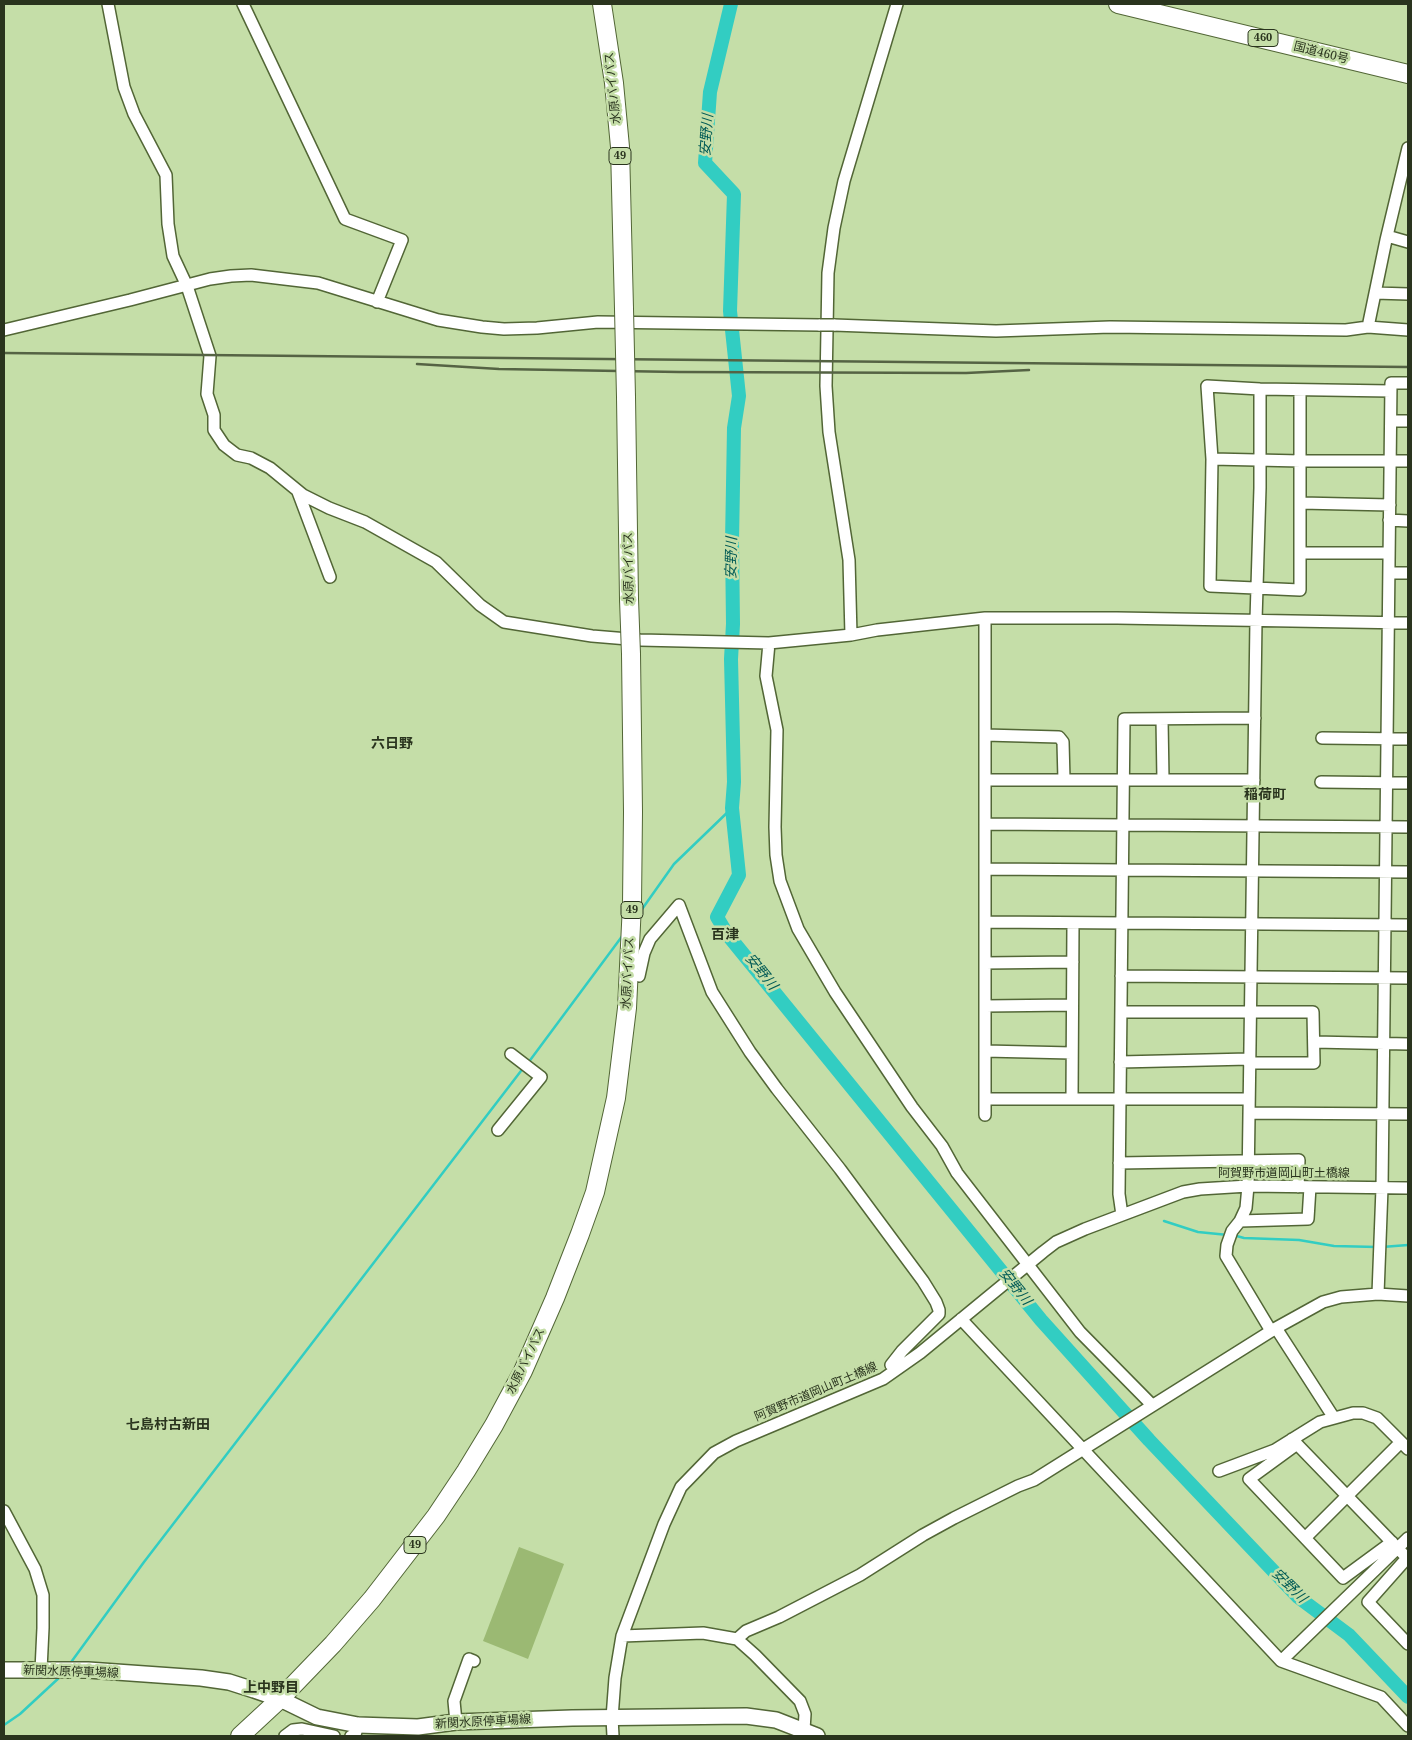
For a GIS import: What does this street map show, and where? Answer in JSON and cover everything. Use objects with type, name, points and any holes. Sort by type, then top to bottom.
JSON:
[{"type":"highway","name":"水原バイパス","points":[[240,1736],[280,1699],[333,1644],[405,1559],[466,1471],[494,1425],[523,1371],[555,1298],[594,1192],[616,1098],[627,1008],[634,812],[620,148],[614,83],[602,4]]},
{"type":"highway","name":"国道460号","points":[[1118,4],[1408,74]]},
{"type":"main road","name":"新関水原停車場線","points":[[4,1670],[88,1670],[229,1682],[280,1699],[317,1717],[355,1731],[418,1731],[456,1722],[746,1716],[776,1720],[811,1733]]},
{"type":"street","points":[[108,4],[124,87],[134,114],[166,175],[168,224],[173,256],[187,286],[210,356],[207,394],[214,415],[214,430],[224,445],[236,455],[251,458],[270,468],[298,492],[329,508],[365,522],[436,562],[480,605],[507,623],[592,636],[640,640],[764,642],[851,635],[877,630],[986,618],[1408,623]]},
{"type":"street","points":[[243,4],[345,219],[402,240],[377,302]]},
{"type":"street","points":[[851,635],[849,560],[828,423],[826,386],[828,273],[834,228],[844,181],[897,4]]},
{"type":"street","points":[[1368,327],[1387,236],[1402,198],[1408,148]]},
{"type":"street","points":[[1387,236],[1408,242]]},
{"type":"street","points":[[4,330],[210,279],[231,276],[251,276],[318,283],[438,320],[504,329],[598,322],[834,325],[996,331],[1110,327],[1346,330],[1368,327],[1408,330]]},
{"type":"street","points":[[1374,293],[1408,294]]},
{"type":"street","points":[[1378,1294],[1382,1188],[1391,383],[1408,383]]},
{"type":"street","points":[[1300,390],[1300,590],[1210,586],[1212,459],[1207,386],[1260,389],[1391,391]]},
{"type":"street","points":[[1260,389],[1248,1186],[1246,1208],[1226,1245],[1226,1256],[1334,1418]]},
{"type":"street","points":[[1391,421],[1408,421]]},
{"type":"street","points":[[1212,459],[1408,461]]},
{"type":"street","points":[[298,492],[330,577]]},
{"type":"street","points":[[1301,502],[1390,505]]},
{"type":"street","points":[[1389,520],[1408,521]]},
{"type":"street","points":[[1300,553],[1389,553]]},
{"type":"street","points":[[1389,573],[1408,573]]},
{"type":"street","points":[[985,1115],[986,618]]},
{"type":"street","points":[[764,642],[766,676],[777,730],[776,855],[780,881],[798,929],[827,980],[912,1106],[942,1146],[957,1174],[1023,1268],[1149,1406]]},
{"type":"street","points":[[1122,1215],[1119,1194],[1119,1163],[1124,719],[1255,718]]},
{"type":"street","points":[[1162,719],[1163,780]]},
{"type":"street","points":[[985,735],[1059,737],[1063,742],[1064,780]]},
{"type":"street","points":[[1322,738],[1408,739]]},
{"type":"street","points":[[985,780],[1254,780]]},
{"type":"street","points":[[1321,782],[1408,783]]},
{"type":"street","points":[[985,824],[1408,827]]},
{"type":"street","points":[[985,869],[1408,872]]},
{"type":"street","points":[[639,976],[644,952],[650,939],[679,905],[712,992],[750,1052],[846,1177],[923,1281],[936,1302],[939,1314],[902,1351],[891,1365]]},
{"type":"street","points":[[985,922],[1408,925]]},
{"type":"street","points":[[1072,1099],[1073,923]]},
{"type":"street","points":[[985,963],[1073,962]]},
{"type":"street","points":[[1121,976],[1408,978]]},
{"type":"street","points":[[985,1006],[1072,1005]]},
{"type":"street","points":[[1120,1062],[1250,1061],[1314,1063],[1313,1012],[1121,1012]]},
{"type":"street","points":[[1314,1042],[1408,1044]]},
{"type":"street","points":[[985,1051],[1072,1053]]},
{"type":"street","points":[[498,1130],[541,1077],[511,1054]]},
{"type":"street","points":[[985,1099],[1249,1099]]},
{"type":"street","points":[[1249,1113],[1408,1114]]},
{"type":"street","points":[[1119,1163],[1299,1160],[1308,1219],[1240,1221]]},
{"type":"street","name":"阿賀野市道岡山町土橋線","points":[[613,1736],[612,1718],[615,1678],[622,1636],[664,1524],[681,1487],[714,1453],[736,1441],[883,1379],[920,1353],[1056,1242],[1085,1229],[1184,1192],[1214,1188],[1248,1186],[1408,1188]]},
{"type":"street","points":[[737,1640],[746,1631],[779,1617],[860,1575],[923,1535],[1018,1486],[1034,1480],[1149,1406],[1323,1302],[1341,1297],[1378,1294],[1408,1296]]},
{"type":"street","points":[[965,1316],[1085,1448],[1283,1658],[1381,1697],[1408,1726]]},
{"type":"street","points":[[1306,1537],[1405,1445],[1377,1418],[1363,1413],[1320,1422],[1249,1479],[1343,1578],[1408,1538]]},
{"type":"street","points":[[1218,1471],[1294,1441]]},
{"type":"street","points":[[1294,1441],[1408,1558],[1368,1602],[1408,1644]]},
{"type":"street","points":[[4,1511],[35,1569],[43,1595],[47,1670]]},
{"type":"street","points":[[1283,1658],[1339,1604],[1395,1545]]},
{"type":"street","points":[[622,1636],[704,1633],[737,1640],[755,1655],[800,1701],[811,1733]]},
{"type":"street","points":[[456,1722],[454,1701],[469,1659],[474,1661]]},
{"type":"street","points":[[285,1736],[293,1730],[302,1729],[334,1736]]},
{"type":"green space","points":[[519,1547],[564,1564],[528,1659],[483,1641]]},
{"type":"waterway","name":"安野川","points":[[731,4],[710,92],[705,163],[734,194],[730,311],[739,396],[734,428],[733,624],[731,659],[734,782],[732,808],[739,875],[717,917],[727,934],[1041,1320],[1149,1440],[1298,1597],[1349,1635],[1408,1697]]},
{"type":"waterway","points":[[640,912],[674,864],[732,808]]},
{"type":"waterway","points":[[528,1063],[623,935]]},
{"type":"waterway","points":[[69,1665],[144,1562],[524,1067]]},
{"type":"waterway","points":[[1164,1221],[1198,1232],[1228,1235]]},
{"type":"waterway","points":[[1233,1235],[1244,1238],[1299,1240],[1334,1246],[1377,1247]]},
{"type":"waterway","points":[[1382,1247],[1408,1245]]},
{"type":"waterway","points":[[4,1725],[20,1714],[61,1676]]},
{"type":"railway","points":[[4,353],[1408,367]]},
{"type":"railway","points":[[417,364],[499,369],[679,372],[966,373],[1029,370]]},
{"type":"district","name":"六日野","points":[[392,744]]},
{"type":"district","name":"稲荷町","points":[[1265,795]]},
{"type":"district","name":"百津","points":[[725,935]]},
{"type":"district","name":"七島村古新田","points":[[168,1425]]},
{"type":"district","name":"上中野目","points":[[271,1688]]}]
